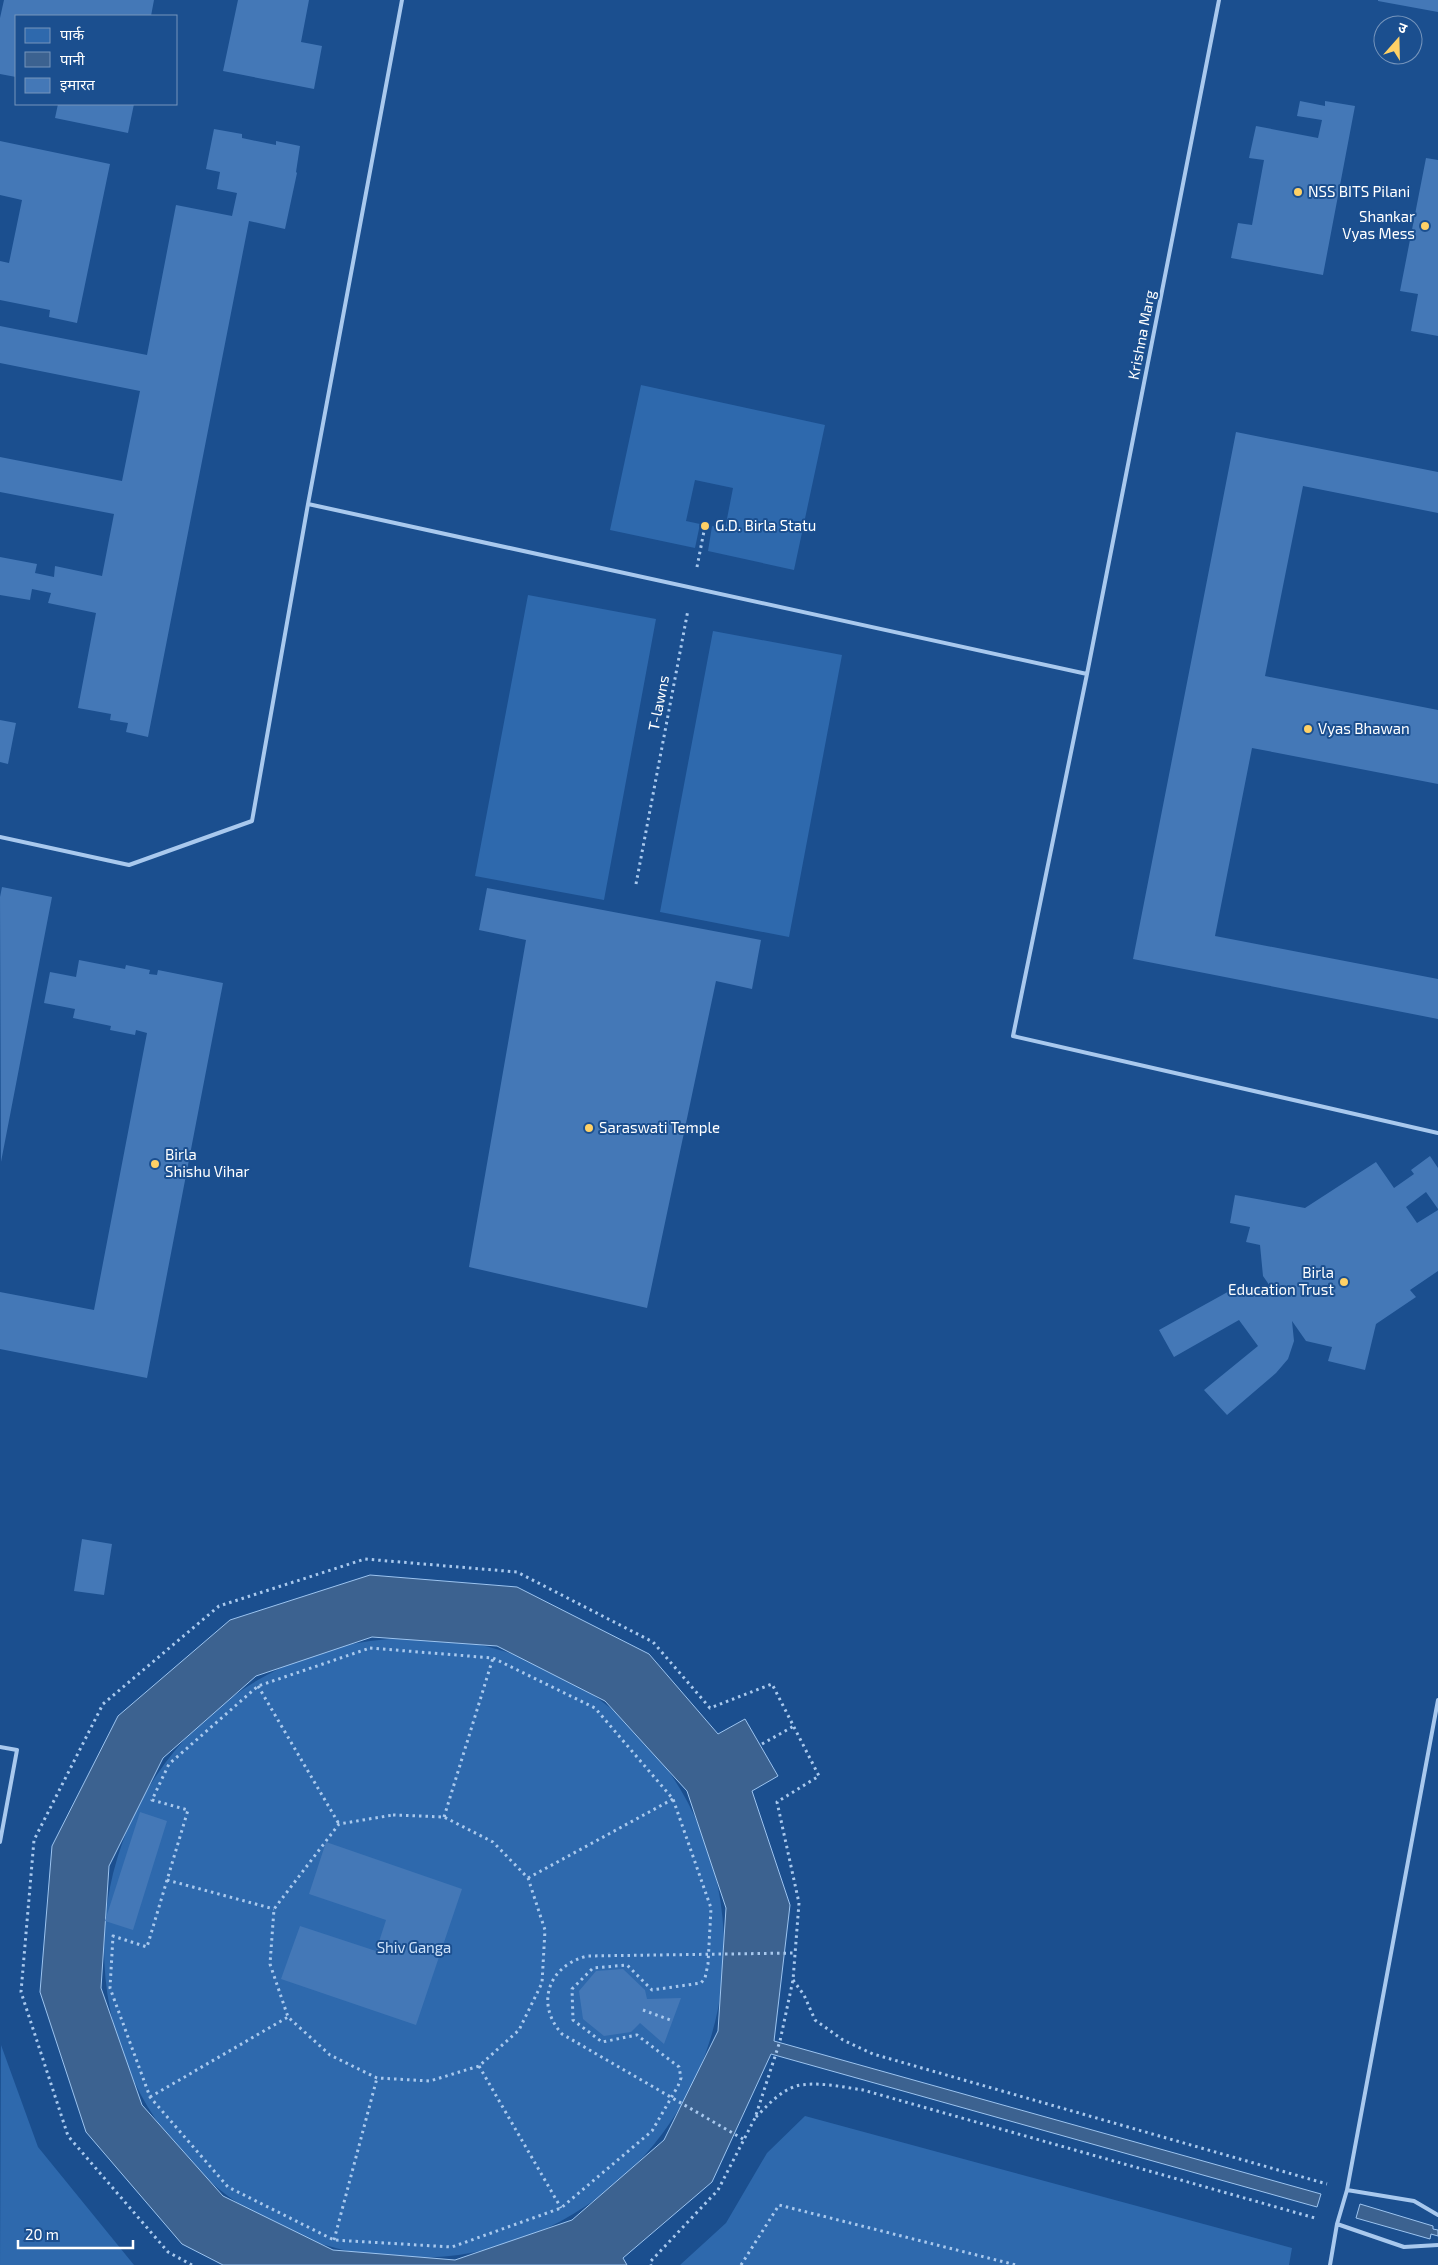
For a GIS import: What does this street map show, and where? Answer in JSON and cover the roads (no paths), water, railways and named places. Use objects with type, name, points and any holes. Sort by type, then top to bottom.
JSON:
[{"type":"lane","points":[[0,837],[130,864],[252,821],[308,504],[402,0]]},
{"type":"lane","name":"Krishna Marg","points":[[1219,0],[1088,674],[1013,1036],[1438,1133]]},
{"type":"lane","points":[[308,504],[1088,674]]},
{"type":"lane","points":[[1330,2265],[1347,2190],[1438,1700]]},
{"type":"lane","points":[[0,1747],[17,1750],[0,1842]]},
{"type":"lane","points":[[1347,2190],[1414,2201],[1438,2215]]},
{"type":"lane","points":[[1338,2224],[1404,2247],[1438,2245]]},
{"type":"water","points":[[370,1575],[517,1587],[649,1654],[718,1734],[745,1719],[778,1776],[752,1791],[790,1905],[774,2041],[1321,2194],[1317,2207],[771,2054],[712,2182],[623,2258],[627,2265],[223,2265],[182,2244],[86,2132],[40,1992],[52,1846],[118,1716],[230,1620]],"holes":[[[372,1637],[497,1646],[605,1701],[687,1791],[726,1908],[718,2031],[664,2140],[572,2220],[455,2260],[333,2250],[223,2196],[142,2105],[101,1988],[109,1866],[163,1758],[256,1676]]]},
{"type":"water","points":[[1360,2204],[1433,2226],[1433,2229],[1438,2230],[1438,2236],[1431,2234],[1430,2239],[1356,2218]]},
{"type":"place","name":"NSS BITS Pilani","points":[[1298,192]]},
{"type":"place","name":"Shankar Vyas Mess","points":[[1425,226]]},
{"type":"place","name":"G.D. Birla Statu","points":[[705,526]]},
{"type":"place","name":"Vyas Bhawan","points":[[1308,729]]},
{"type":"place","name":"Saraswati Temple","points":[[589,1128]]},
{"type":"place","name":"Birla Shishu Vihar","points":[[155,1164]]},
{"type":"place","name":"Birla Education Trust","points":[[1344,1282]]},
{"type":"park label","name":"Shiv Ganga","points":[[414,1948]]}]
